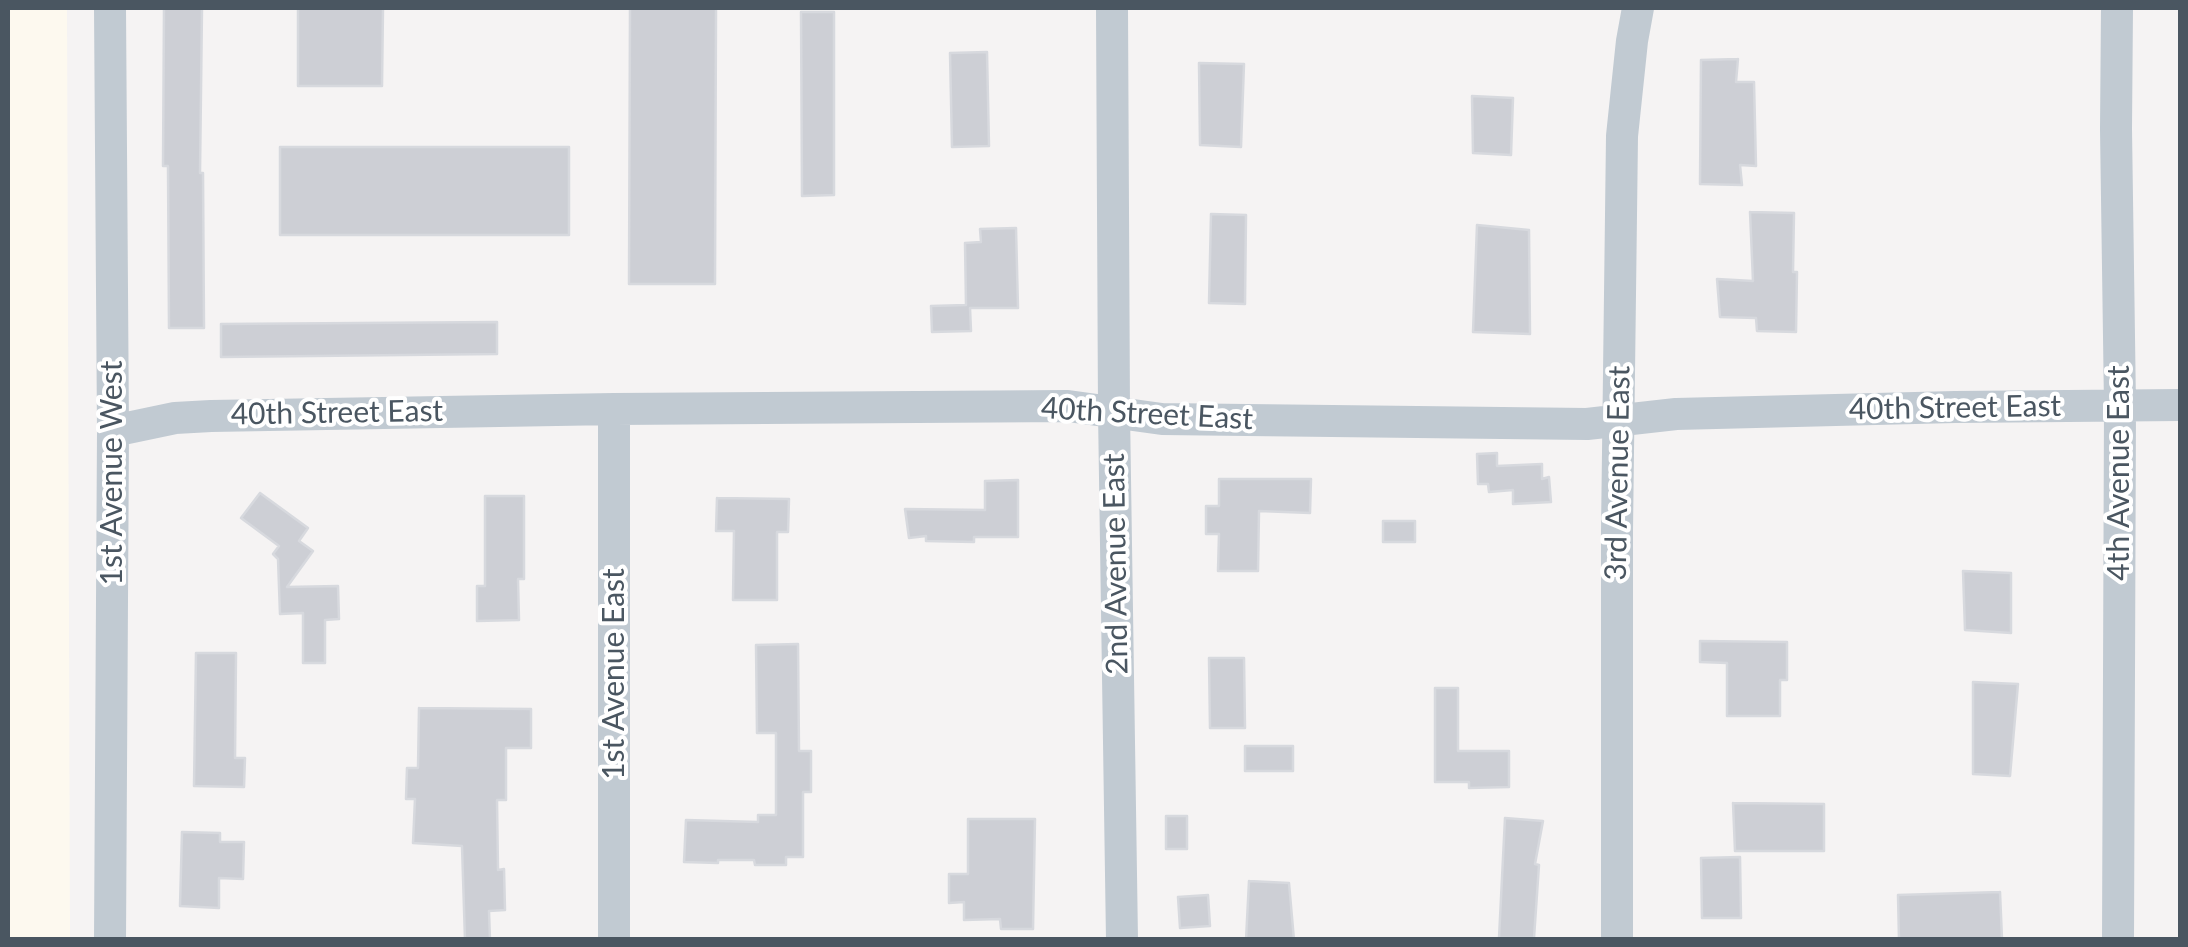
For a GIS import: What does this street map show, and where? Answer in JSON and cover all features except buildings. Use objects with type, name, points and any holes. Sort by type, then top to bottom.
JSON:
[{"type":"street","name":"1st Avenue West","points":[[110,8],[110,940]]},
{"type":"street","name":"2nd Avenue East","points":[[1112,8],[1122,940]]},
{"type":"street","name":"3rd Avenue East","points":[[1617,940],[1622,136],[1638,8]]},
{"type":"street","name":"4th Avenue East","points":[[2117,8],[2118,940]]},
{"type":"street","name":"40th Street East","points":[[113,431],[175,418],[211,416],[614,409],[1068,406],[1162,418],[1587,424],[1676,414],[2180,405]]},
{"type":"street","name":"1st Avenue East","points":[[614,409],[614,940]]},
{"type":"shaded area","points":[[8,8],[67,8],[70,939],[8,939]]}]
